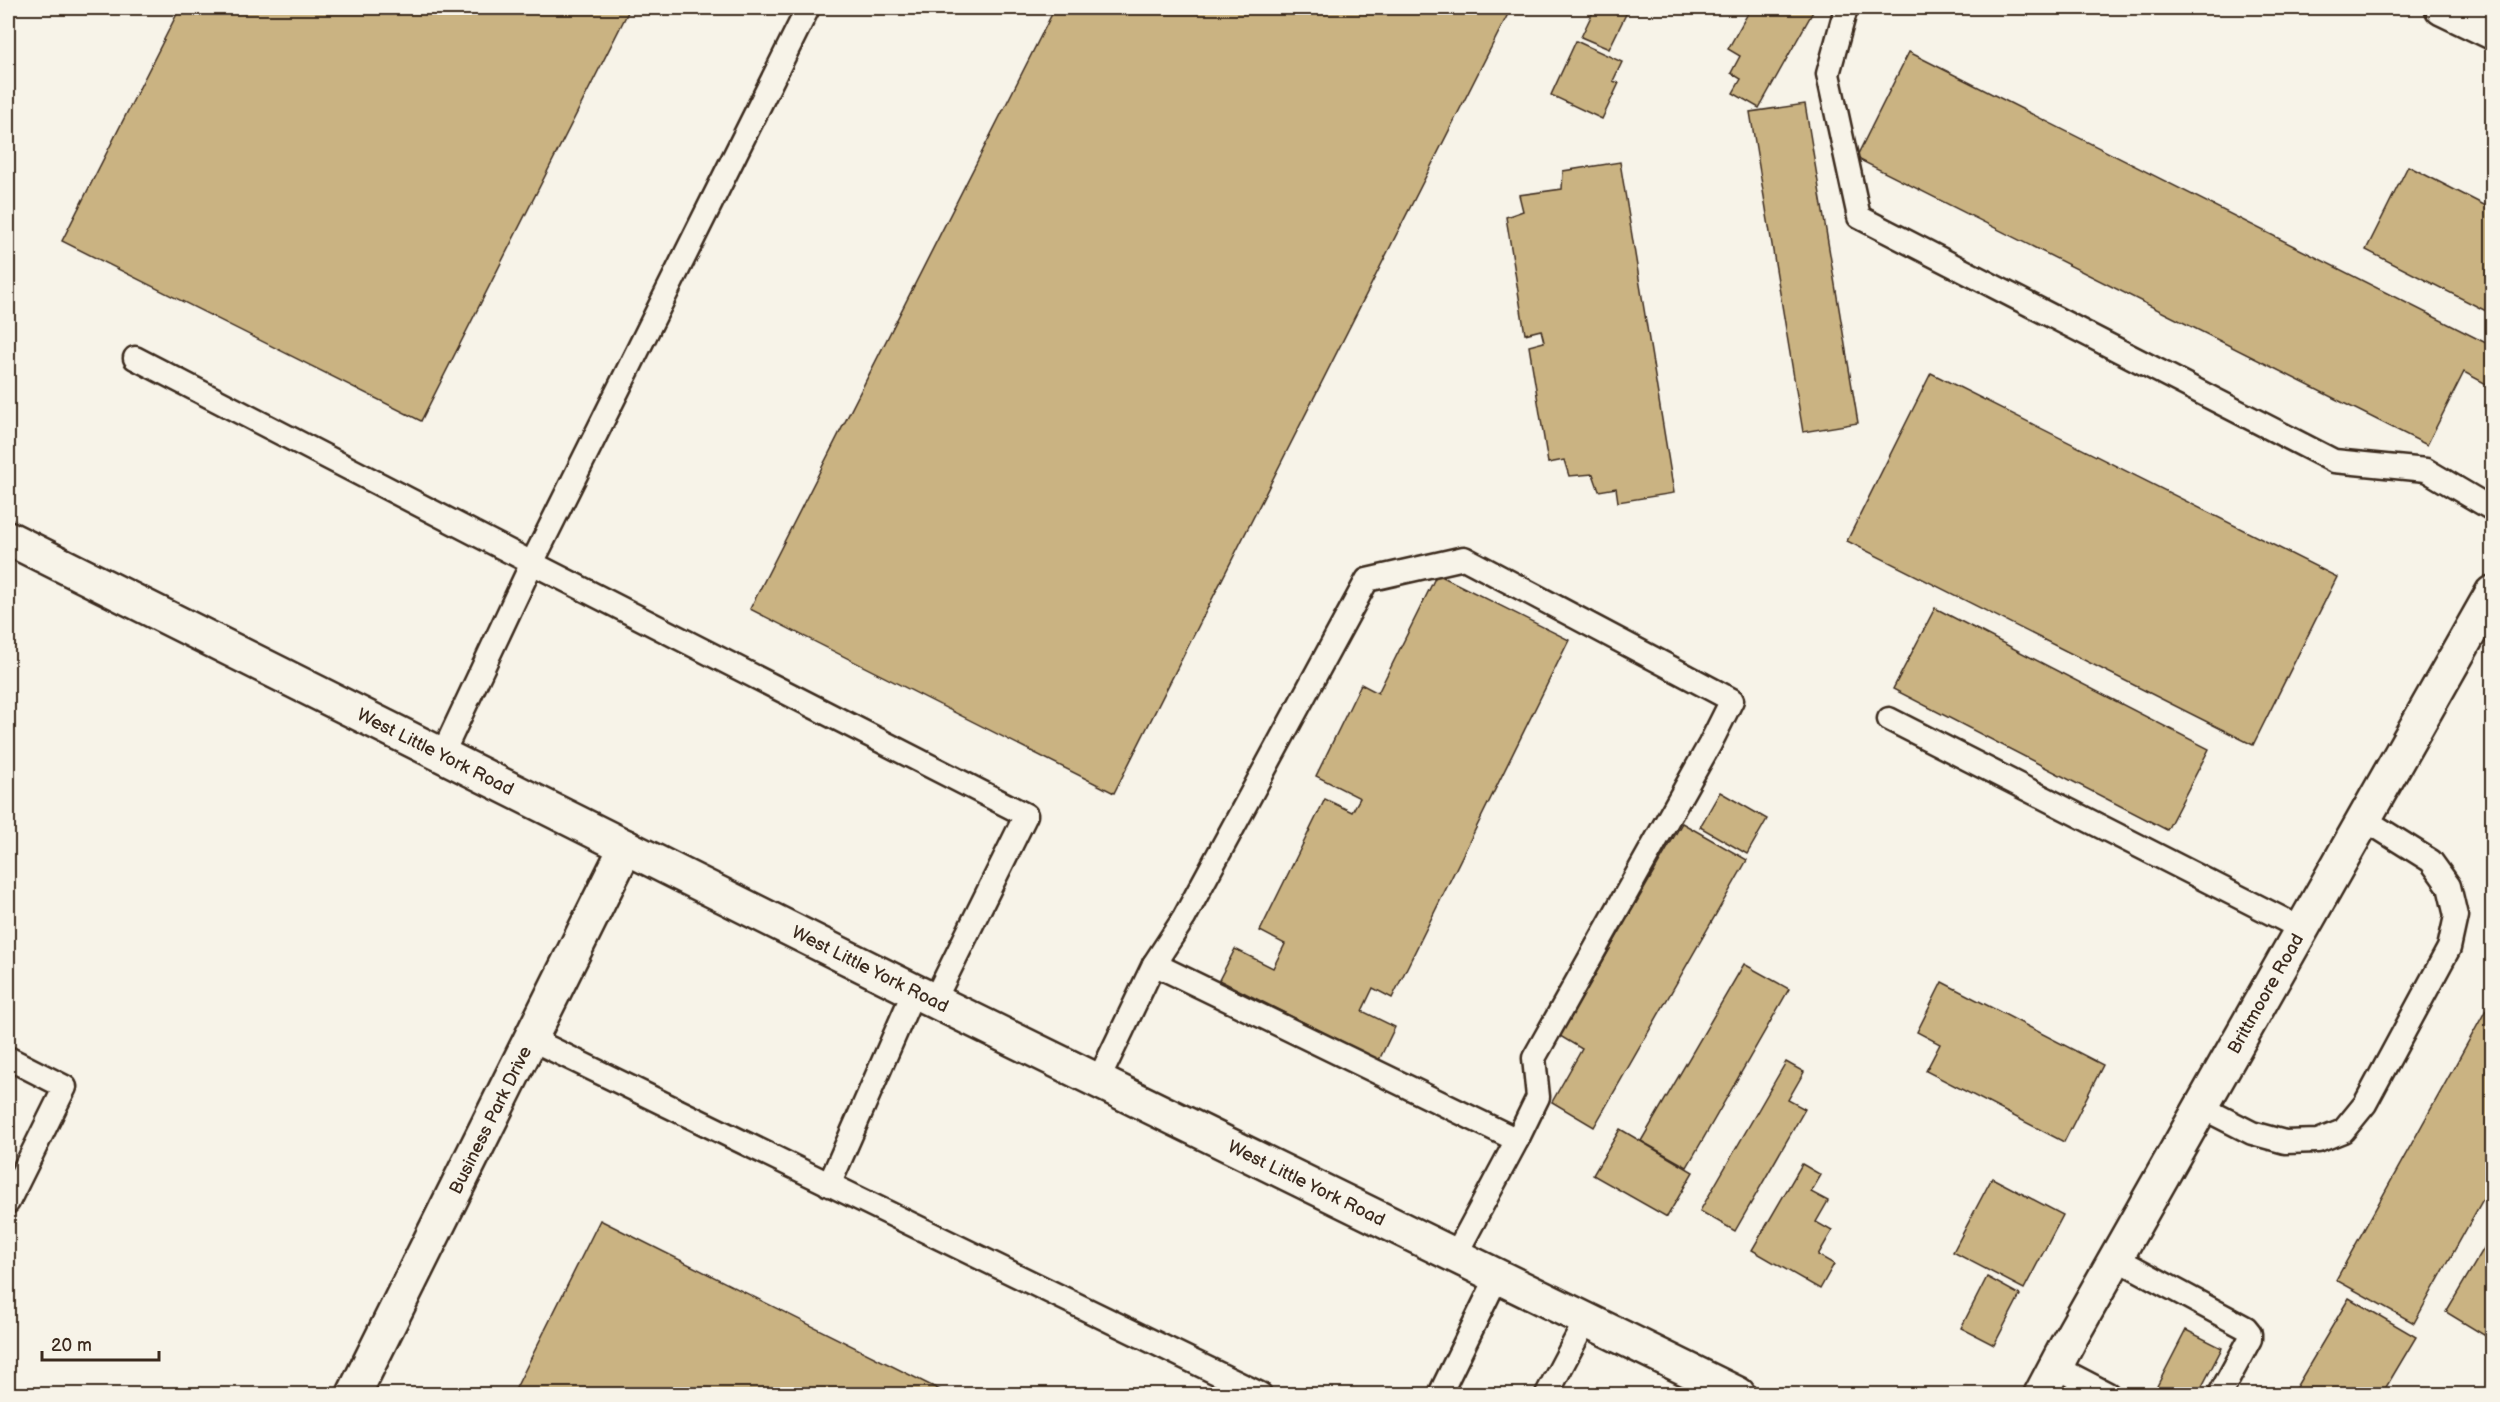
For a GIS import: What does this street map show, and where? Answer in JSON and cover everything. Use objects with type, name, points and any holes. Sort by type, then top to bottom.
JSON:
[{"type":"main road","points":[[2442,8],[2493,32]]},
{"type":"main road","name":"West Little York Road","points":[[8,538],[924,996],[1738,1395]]},
{"type":"main road","name":"Brittmoore Road","points":[[2048,1381],[2493,593]]},
{"type":"main road","name":"Business Park Drive","points":[[354,1395],[626,847]]},
{"type":"lane","points":[[442,755],[532,563],[808,8]]},
{"type":"lane","points":[[1846,8],[1828,74],[1859,217],[2334,462],[2426,470],[2493,508]]},
{"type":"lane","points":[[135,358],[1026,815],[924,996],[829,1185]]},
{"type":"lane","points":[[1098,1082],[1154,963],[1184,918],[1367,580],[1464,558],[1732,700],[1710,744],[1534,1058],[1538,1097],[1455,1256]]},
{"type":"lane","points":[[1888,719],[2302,929]]},
{"type":"lane","points":[[2201,1107],[2252,1133],[2285,1143],[2318,1141],[2343,1131],[2366,1104],[2448,948],[2456,916],[2449,886],[2431,861],[2364,819]]},
{"type":"lane","points":[[1154,963],[1517,1140]]},
{"type":"lane","points":[[531,1039],[1260,1395]]},
{"type":"lane","points":[[8,1058],[65,1087],[8,1202]]},
{"type":"lane","points":[[2116,1258],[2246,1328],[2250,1333],[2250,1339],[2220,1395]]},
{"type":"lane","points":[[1440,1395],[1497,1276]]},
{"type":"lane","points":[[1547,1395],[1586,1320]]},
{"type":"lane","points":[[2048,1381],[2108,1395]]},
{"type":"building","points":[[180,8],[630,8],[421,421],[62,241]]},
{"type":"building","points":[[1055,8],[1511,8],[1114,793],[750,609]]},
{"type":"building","points":[[1595,8],[1629,8],[1609,49],[1581,37]]},
{"type":"building","points":[[1751,8],[1815,8],[1759,108],[1733,93],[1741,79],[1731,73],[1740,56],[1728,49]]},
{"type":"building","points":[[1576,41],[1622,62],[1613,81],[1619,83],[1602,119],[1551,95]]},
{"type":"building","points":[[1909,52],[2492,346],[2492,387],[2464,372],[2427,445],[1856,158]]},
{"type":"building","points":[[1805,104],[1858,423],[1803,432],[1750,112]]},
{"type":"building","points":[[1620,162],[1674,493],[1618,502],[1616,488],[1599,491],[1593,474],[1569,476],[1564,460],[1548,463],[1529,346],[1544,342],[1541,330],[1525,334],[1506,217],[1523,211],[1519,195],[1562,189],[1563,171]]},
{"type":"building","points":[[2408,166],[2492,209],[2492,314],[2366,250]]},
{"type":"building","points":[[1931,373],[2337,577],[2253,745],[1847,541]]},
{"type":"building","points":[[1437,574],[1569,640],[1392,998],[1373,988],[1362,1011],[1395,1027],[1379,1060],[1219,980],[1235,949],[1273,968],[1285,944],[1260,931],[1325,799],[1352,812],[1360,798],[1316,776],[1361,684],[1378,693]]},
{"type":"building","points":[[1935,608],[2209,749],[2167,830],[1893,689]]},
{"type":"building","points":[[1720,792],[1767,819],[1747,854],[1700,827]]},
{"type":"building","points":[[1682,823],[1747,860],[1594,1127],[1552,1102],[1582,1049],[1560,1036]]},
{"type":"building","points":[[1744,964],[1789,989],[1687,1167],[1641,1141]]},
{"type":"building","points":[[1942,982],[2103,1065],[2064,1142],[1926,1071],[1940,1044],[1917,1032]]},
{"type":"building","points":[[2492,999],[2492,1183],[2414,1323],[2336,1280]]},
{"type":"building","points":[[1786,1062],[1804,1072],[1788,1100],[1805,1109],[1735,1231],[1700,1211]]},
{"type":"building","points":[[1620,1129],[1693,1172],[1667,1217],[1593,1175]]},
{"type":"building","points":[[1802,1164],[1821,1175],[1811,1192],[1828,1201],[1816,1222],[1832,1231],[1818,1255],[1834,1264],[1820,1289],[1752,1250]]},
{"type":"building","points":[[1992,1178],[2063,1215],[2024,1289],[1953,1252]]},
{"type":"building","points":[[600,1220],[948,1394],[513,1394]]},
{"type":"building","points":[[2490,1238],[2492,1239],[2492,1340],[2446,1312]]},
{"type":"building","points":[[1987,1277],[2020,1295],[1994,1345],[1961,1328]]},
{"type":"building","points":[[2349,1298],[2416,1337],[2382,1394],[2292,1394]]},
{"type":"building","points":[[2186,1330],[2222,1348],[2198,1394],[2153,1394]]}]
